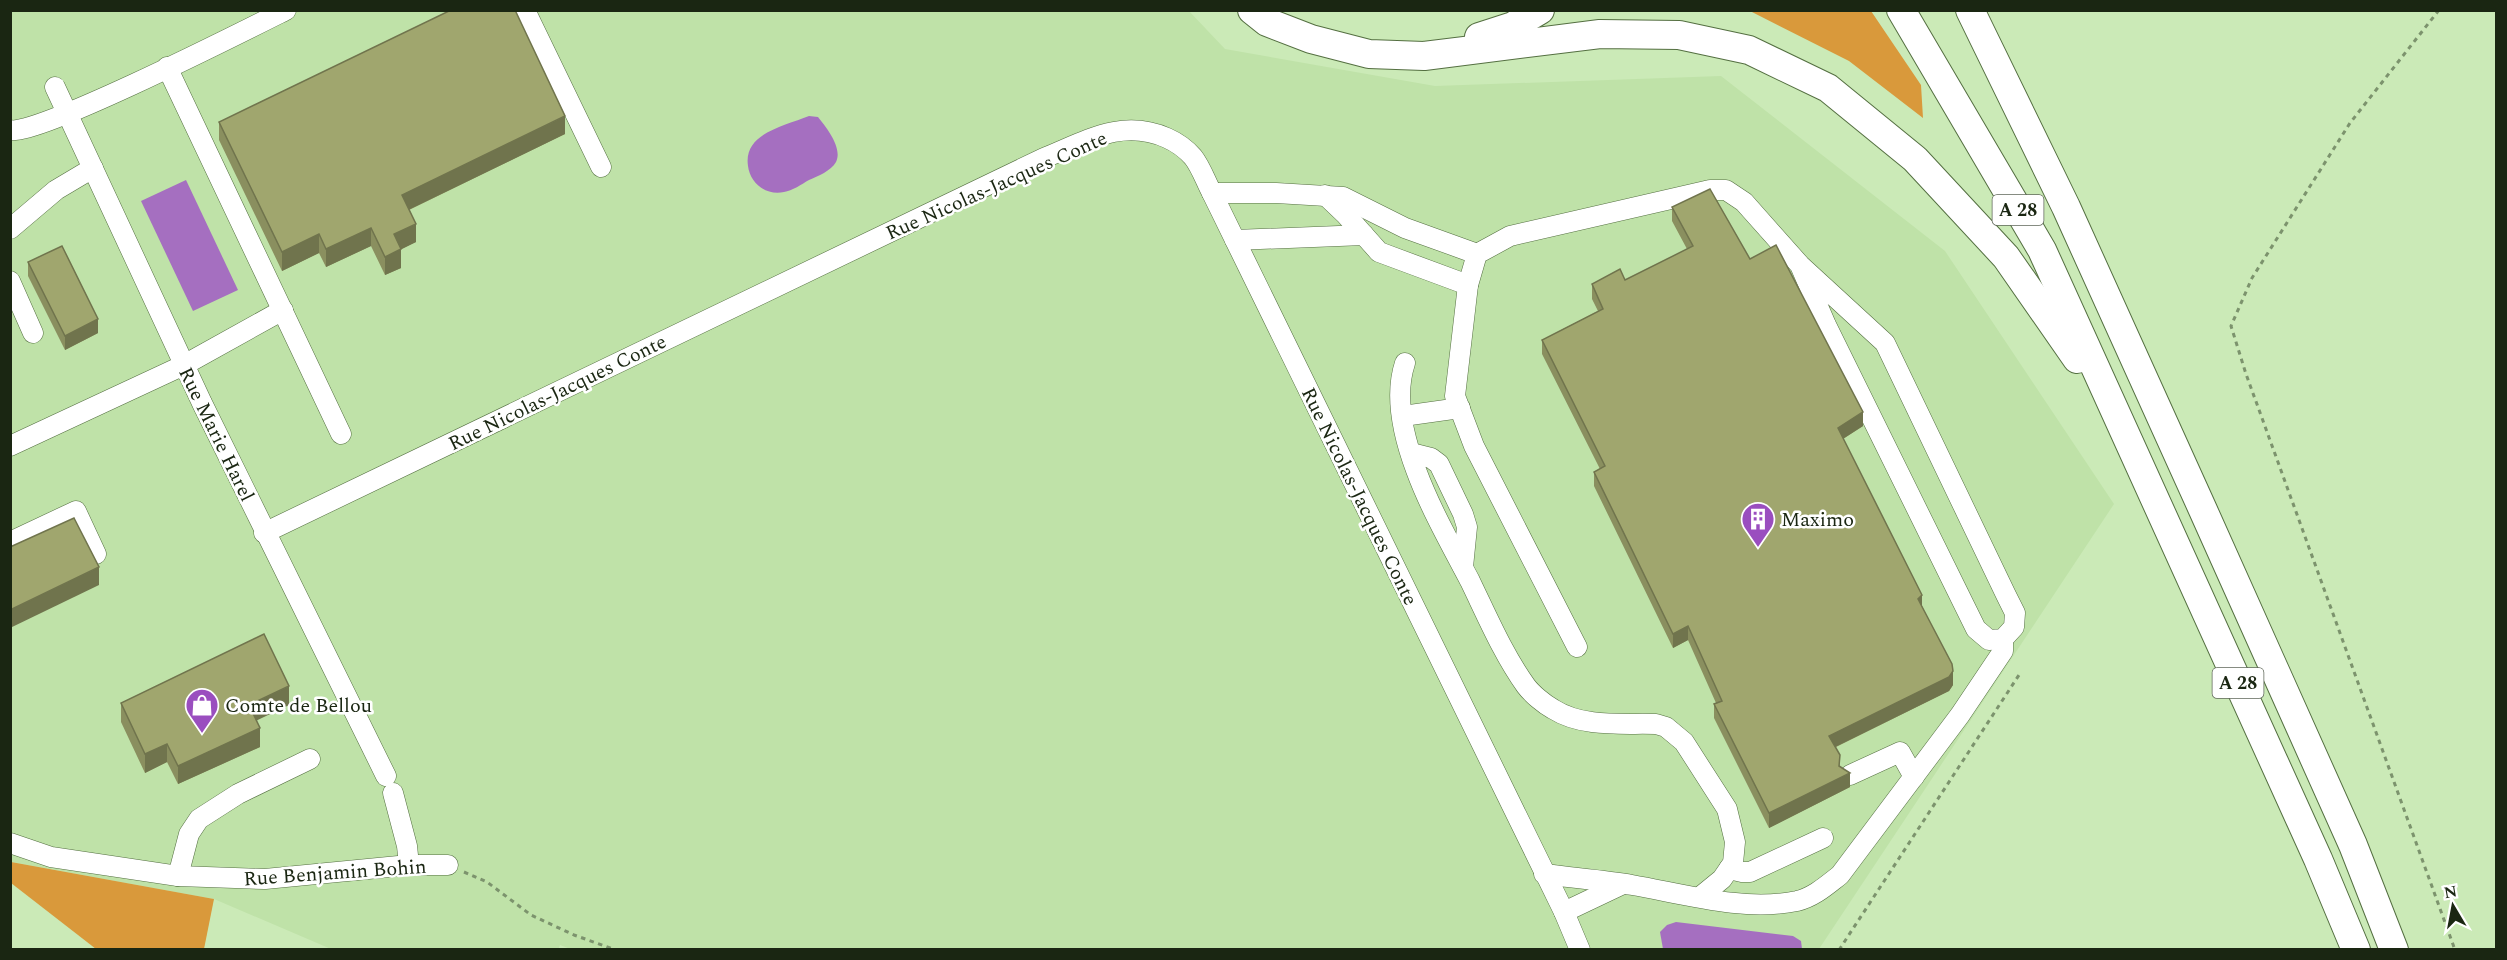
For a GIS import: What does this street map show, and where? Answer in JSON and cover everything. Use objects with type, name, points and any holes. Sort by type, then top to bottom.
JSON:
[{"type":"highway","points":[[1252,10],[1267,22],[1311,39],[1369,54],[1424,56],[1600,34],[1679,35],[1749,50],[1828,88],[1915,159],[2006,257],[2118,418]]},
{"type":"highway","points":[[1281,10],[1314,26],[1359,38],[1401,43],[1468,40],[1513,26],[1540,10]]},
{"type":"highway","name":"A 28","points":[[1901,10],[2042,250],[2318,859],[2356,950]]},
{"type":"highway","name":"A 28","points":[[1950,10],[2066,207],[2353,845],[2394,950]]},
{"type":"highway","points":[[1970,10],[2066,207]]},
{"type":"street","points":[[10,130],[12,132],[28,130],[68,115],[286,10]]},
{"type":"street","points":[[525,10],[601,167]]},
{"type":"street","points":[[168,67],[341,434]]},
{"type":"street","name":"Rue Marie Harel","points":[[55,87],[264,533],[389,784],[407,846],[409,865]]},
{"type":"street","name":"Rue Nicolas-Jacques Conte","points":[[264,533],[1044,158],[1097,136],[1122,129],[1150,131],[1175,142],[1192,156],[1212,193],[1564,912],[1580,950]]},
{"type":"street","points":[[10,229],[56,190],[93,168]]},
{"type":"street","points":[[1544,874],[1762,904],[1798,901],[1818,892],[1840,875],[1960,715],[2003,651],[2003,639],[2014,627],[2015,613],[1885,343],[1800,265],[1743,202],[1726,190],[1710,190],[1510,236],[1477,254],[1468,285],[1455,396],[1474,446],[1578,646]]},
{"type":"street","points":[[1212,193],[1343,197],[1405,228],[1477,254]]},
{"type":"street","points":[[1325,195],[1379,252],[1468,285]]},
{"type":"street","points":[[1235,240],[1364,235]]},
{"type":"street","points":[[1800,265],[1826,325],[1976,629],[1989,640],[2003,639]]},
{"type":"street","points":[[10,281],[33,333]]},
{"type":"street","points":[[10,446],[184,365],[283,310]]},
{"type":"street","points":[[1405,363],[1400,386],[1403,416],[1416,471],[1463,567],[1527,687],[1552,708],[1569,718],[1584,722],[1656,724],[1665,727],[1684,742],[1727,809],[1735,842],[1733,863],[1722,879],[1700,897]]},
{"type":"street","points":[[1403,416],[1460,408]]},
{"type":"street","points":[[10,542],[76,511],[96,554]]},
{"type":"street","points":[[1850,775],[1900,752],[1914,777]]},
{"type":"street","points":[[178,876],[187,841],[199,819],[238,794],[310,759]]},
{"type":"street","points":[[1729,869],[1750,872],[1823,838]]},
{"type":"street","name":"Rue Benjamin Bohin","points":[[10,843],[51,857],[178,876],[265,879],[409,865],[448,866]]},
{"type":"street","points":[[1564,912],[1623,884]]},
{"type":"path","points":[[2439,10],[2350,123],[2252,278],[2231,326],[2455,950]]},
{"type":"path","points":[[1839,950],[2019,675]]},
{"type":"path","points":[[448,866],[487,882],[531,915],[574,935],[616,950]]},
{"type":"shaded area","points":[[1188,10],[1225,49],[1435,86],[1721,76],[1945,251],[2114,504],[1819,949],[573,950],[560,945],[558,950],[331,949],[214,899],[11,862],[10,11]]},
{"type":"shaded area","points":[[1750,11],[1871,11],[1921,85],[1923,118],[1849,61]]},
{"type":"shaded area","points":[[809,116],[818,117],[833,138],[838,156],[836,162],[824,173],[794,189],[777,193],[760,187],[749,172],[748,155],[752,146],[768,132]]},
{"type":"shaded area","points":[[186,180],[238,290],[193,311],[141,201]]},
{"type":"shaded area","points":[[11,862],[214,899],[204,949],[96,949],[11,883]]},
{"type":"shaded area","points":[[1676,922],[1793,936],[1801,941],[1802,949],[1663,949],[1660,932],[1667,925]]},
{"type":"building","points":[[451,10],[515,10],[565,116],[402,195],[416,224],[394,234],[401,249],[385,257],[371,228],[326,249],[319,234],[282,252],[219,122]]},
{"type":"building","name":"Maximo","points":[[1710,189],[1750,259],[1776,245],[1863,412],[1838,428],[1922,595],[1918,599],[1952,664],[1953,671],[1949,677],[1829,736],[1840,755],[1839,766],[1850,773],[1769,813],[1714,704],[1722,701],[1688,626],[1673,634],[1594,472],[1605,466],[1542,340],[1603,309],[1592,284],[1620,269],[1625,280],[1693,246],[1672,207]]},
{"type":"building","points":[[62,246],[98,319],[65,336],[28,262]]},
{"type":"building","points":[[74,518],[99,567],[10,610],[10,547]]},
{"type":"building","points":[[264,634],[289,686],[249,705],[260,728],[178,766],[167,744],[145,754],[121,703]]},
{"type":"place","name":"Maximo","points":[[1758,548]]},
{"type":"place","name":"Comte de Bellou","points":[[202,734]]}]
